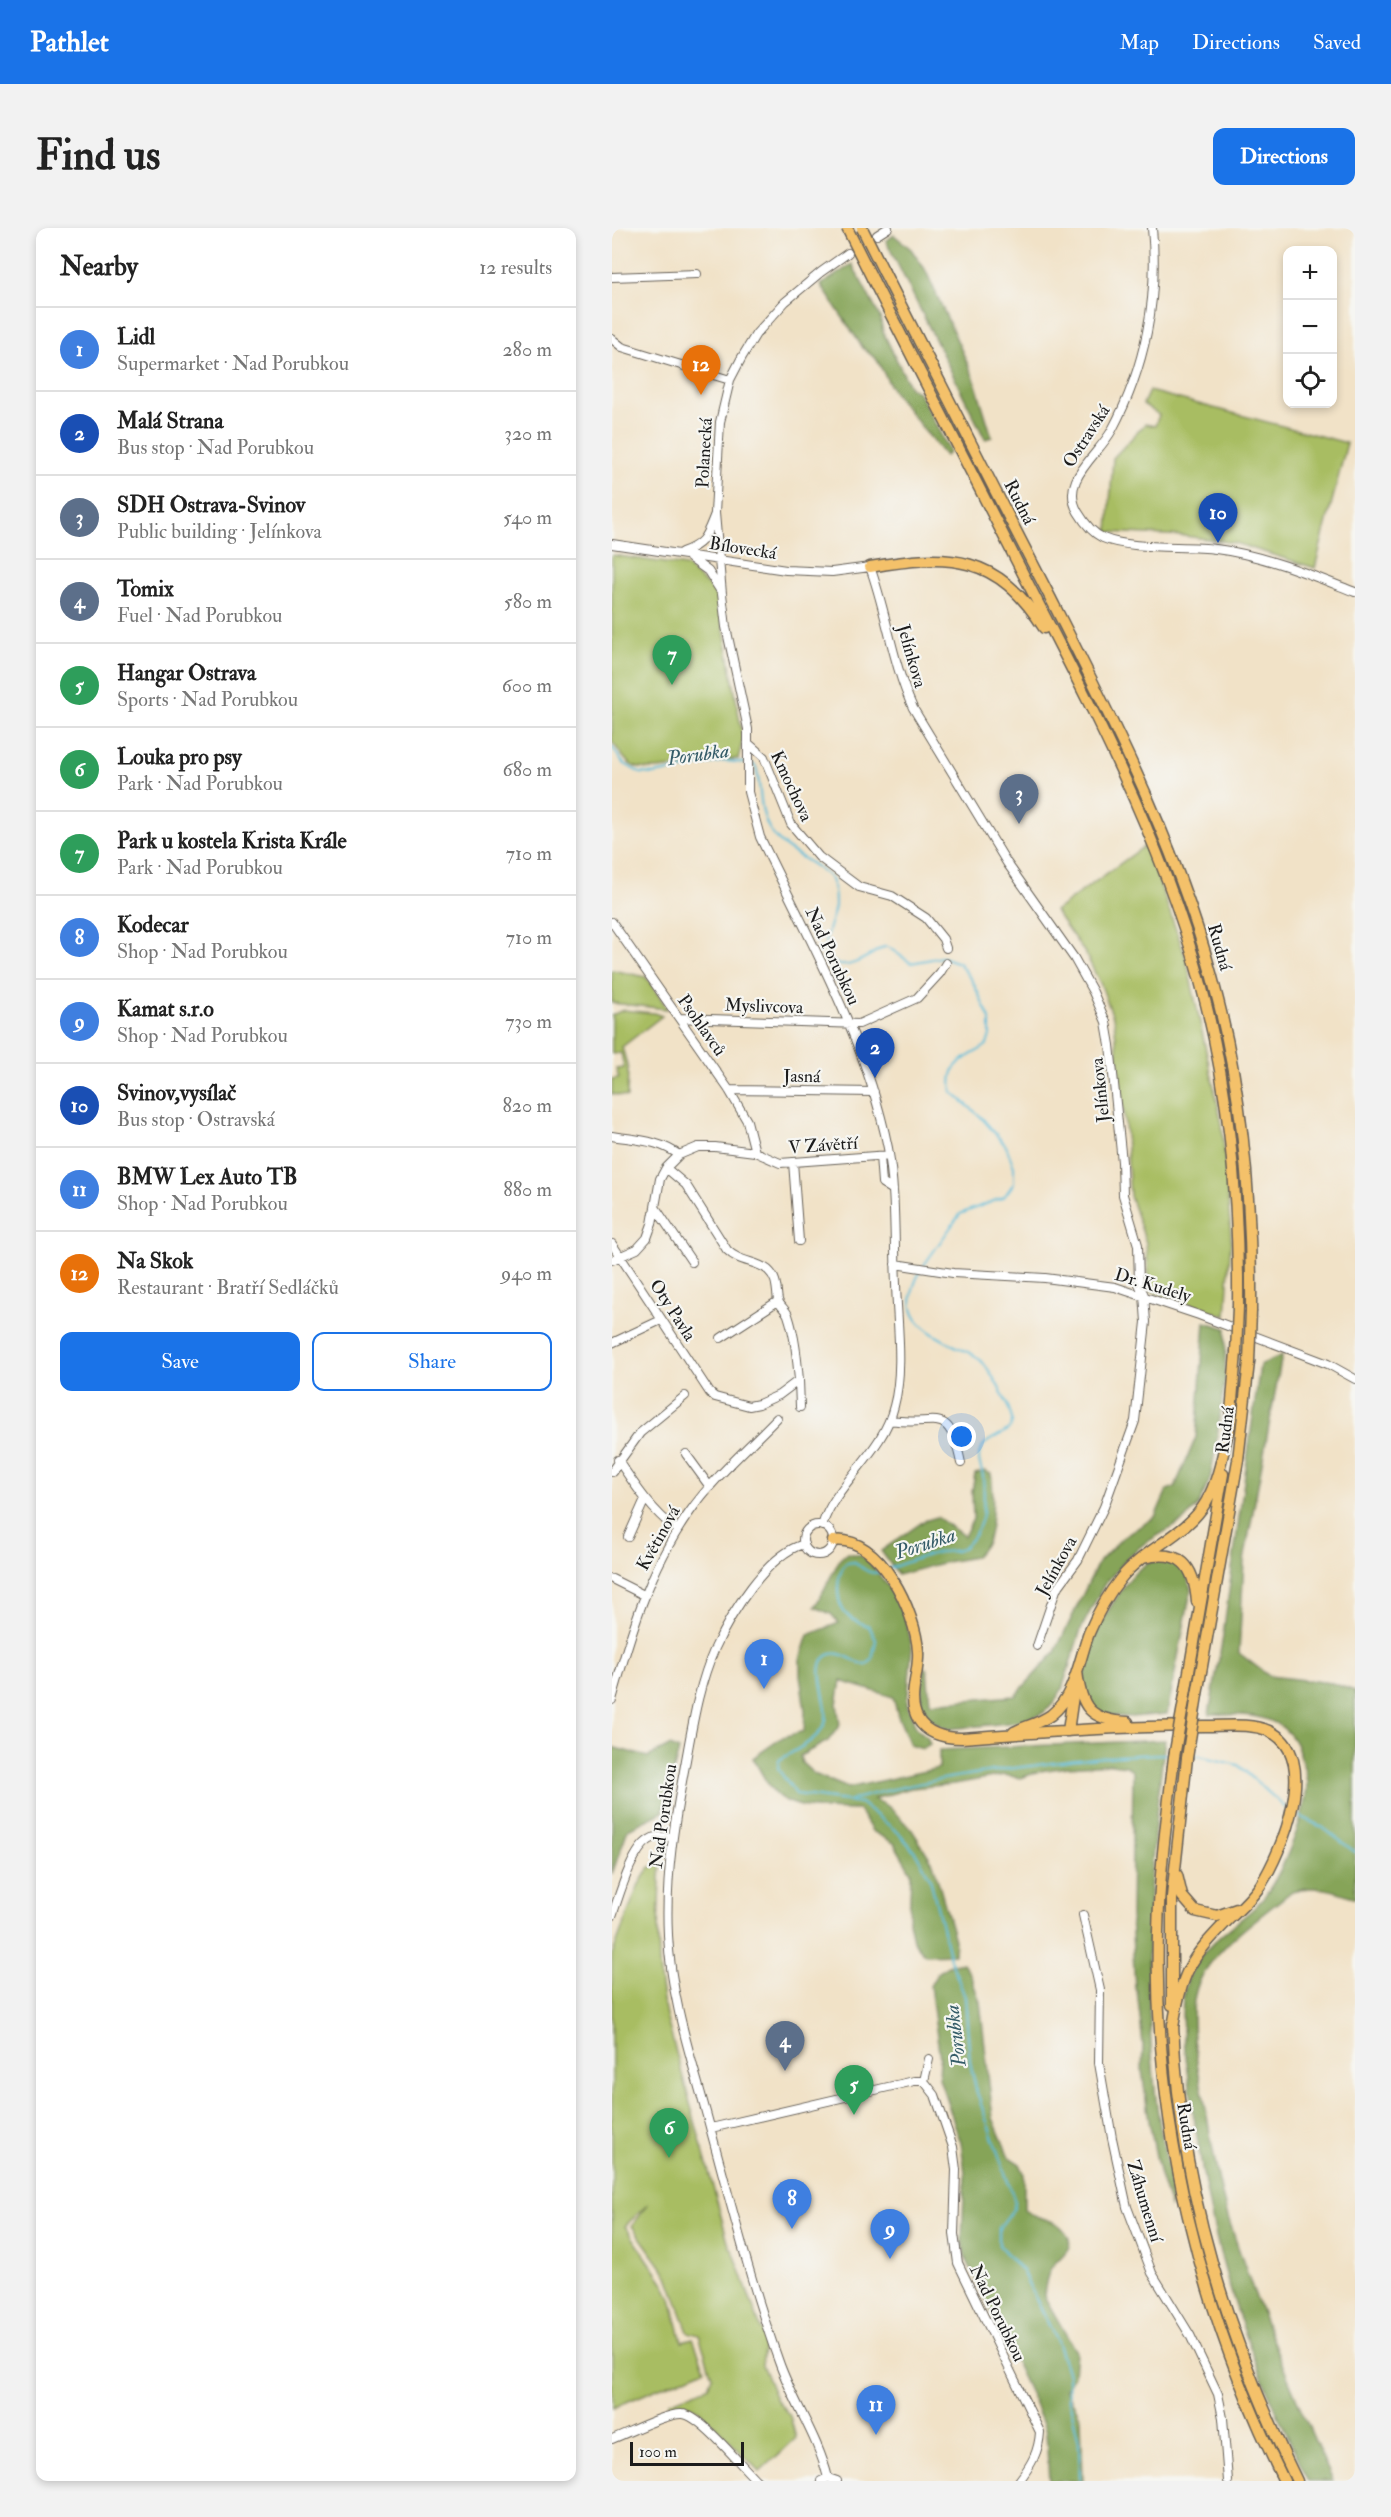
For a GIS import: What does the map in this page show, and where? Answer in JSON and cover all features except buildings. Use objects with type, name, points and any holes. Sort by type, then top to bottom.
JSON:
[{"type":"highway","name":"Rudná","points":[[847,228],[1119,764],[1159,856],[1184,925],[1204,994],[1224,1087],[1233,1160],[1238,1237],[1236,1352],[1231,1419],[1174,1757],[1162,1859],[1158,1935],[1160,2027],[1169,2114],[1185,2208],[1202,2277],[1245,2397],[1284,2481]]},
{"type":"highway","name":"Rudná","points":[[862,228],[1116,728],[1153,807],[1186,892],[1219,1000],[1236,1084],[1248,1190],[1251,1311],[1249,1362],[1238,1460],[1187,1758],[1175,1860],[1170,1935],[1173,2028],[1188,2158],[1215,2274],[1233,2331],[1257,2392],[1297,2481]]},
{"type":"highway","points":[[870,567],[940,559],[971,564],[1000,578],[1014,589],[1028,603],[1047,633],[1059,643]]},
{"type":"highway","points":[[1008,1735],[1040,1722],[1055,1711],[1065,1698],[1077,1671],[1089,1633],[1106,1599],[1122,1577],[1142,1558],[1186,1525],[1203,1507],[1214,1486],[1231,1419]]},
{"type":"highway","points":[[833,1541],[854,1542],[867,1549],[875,1557],[905,1602],[915,1630],[918,1659],[913,1703],[922,1724],[937,1734],[953,1738],[1164,1726]]},
{"type":"highway","points":[[1142,1558],[1166,1555],[1177,1558],[1186,1565],[1194,1580],[1198,1617]]},
{"type":"highway","points":[[1077,1671],[1083,1700],[1097,1716],[1110,1721],[1164,1726],[1258,1728],[1278,1737],[1286,1744],[1292,1756],[1295,1774],[1294,1796],[1285,1834],[1260,1887],[1202,1947],[1187,1968],[1177,1999],[1173,2028]]},
{"type":"highway","points":[[1068,1731],[1077,1671]]},
{"type":"highway","points":[[1175,1860],[1182,1896],[1195,1911],[1218,1916],[1240,1908]]},
{"type":"street","points":[[877,235],[888,228]]},
{"type":"street","name":"Ostravská","points":[[1152,228],[1153,296],[1142,357],[1111,432],[1074,483],[1072,495],[1077,511],[1091,530],[1109,540],[1209,549],[1237,554],[1291,568],[1355,592]]},
{"type":"street","name":"Polanecká","points":[[719,561],[715,513],[720,422],[730,380],[748,347],[770,318],[814,278],[849,253]]},
{"type":"street","points":[[612,277],[697,274]]},
{"type":"street","points":[[612,339],[622,346],[730,380]]},
{"type":"street","points":[[680,553],[696,548],[705,539],[715,513]]},
{"type":"street","name":"Bílovecká","points":[[612,544],[719,561],[822,572],[870,567]]},
{"type":"street","points":[[680,553],[708,571],[722,594]]},
{"type":"street","name":"Nad Porubkou","points":[[719,561],[726,627],[747,729],[748,792],[760,837],[848,1024],[874,1092],[889,1155],[893,1190],[897,1394],[890,1420],[872,1451],[830,1507],[822,1526]]},
{"type":"street","name":"Jelínkova","points":[[870,567],[878,588],[903,686],[913,708],[1007,863],[1074,958],[1106,1022],[1110,1045],[1121,1150],[1123,1195],[1138,1245],[1139,1284],[1144,1295],[1146,1322],[1135,1421],[1104,1507],[1078,1560],[1056,1590],[1037,1646]]},
{"type":"street","name":"Kmochova","points":[[748,743],[764,757],[794,829],[819,856],[850,882],[871,891],[892,896],[926,918],[944,939],[946,948]]},
{"type":"street","name":"Psohlavců","points":[[612,922],[729,1090],[747,1121],[755,1152]]},
{"type":"street","points":[[848,1024],[859,1024],[917,999],[946,963]]},
{"type":"street","name":"Myslivcova","points":[[679,1018],[848,1024]]},
{"type":"street","name":"Jasná","points":[[729,1090],[874,1092]]},
{"type":"street","points":[[612,1136],[658,1143],[679,1155]]},
{"type":"street","name":"V Závětří","points":[[612,1260],[637,1249],[647,1238],[652,1224],[660,1179],[666,1168],[679,1155],[698,1147],[755,1152],[780,1163],[889,1155]]},
{"type":"street","points":[[880,1156],[882,1183],[893,1190]]},
{"type":"street","points":[[793,1162],[799,1242]]},
{"type":"street","points":[[666,1168],[686,1185],[727,1250],[735,1258],[760,1265],[770,1272],[776,1284],[778,1301],[788,1316],[796,1350],[800,1407]]},
{"type":"street","points":[[655,1207],[692,1262]]},
{"type":"street","name":"Oty Pavla","points":[[612,1244],[710,1393],[715,1397],[749,1406],[759,1404],[779,1395],[799,1380]]},
{"type":"street","name":"Dr. Kudely","points":[[895,1264],[1115,1287],[1144,1295],[1328,1364],[1355,1378]]},
{"type":"street","points":[[721,1338],[778,1301]]},
{"type":"street","points":[[612,1343],[661,1320]]},
{"type":"street","points":[[612,1472],[618,1460],[640,1433],[686,1396]]},
{"type":"street","name":"Květinová","points":[[612,1700],[644,1595],[677,1530],[710,1487],[777,1418]]},
{"type":"street","points":[[890,1420],[907,1422],[934,1419],[943,1421],[956,1437],[961,1463]]},
{"type":"street","points":[[686,1454],[710,1487]]},
{"type":"street","points":[[618,1460],[660,1517],[677,1530]]},
{"type":"street","points":[[628,1537],[645,1499]]},
{"type":"street","points":[[813,1526],[822,1526],[829,1530],[833,1541],[831,1548],[821,1555],[811,1553],[804,1544],[806,1531],[813,1526]]},
{"type":"street","name":"Nad Porubkou","points":[[804,1544],[779,1557],[757,1582],[736,1608],[713,1651],[692,1724],[672,1838],[668,1906],[670,1961],[680,2018],[743,2249],[790,2391],[820,2451],[824,2479]]},
{"type":"street","points":[[612,1579],[644,1595]]},
{"type":"street","points":[[612,1916],[629,1870],[643,1845],[656,1836],[672,1838]]},
{"type":"street","name":"Záhumenní","points":[[1083,1915],[1100,1990],[1099,2063],[1127,2207],[1152,2273],[1190,2335],[1218,2394],[1223,2418],[1228,2481]]},
{"type":"street","points":[[711,2128],[910,2082],[924,2081],[929,2059]]},
{"type":"street","name":"Nad Porubkou","points":[[924,2081],[935,2095],[953,2147],[956,2170],[954,2234],[959,2268],[1040,2432],[1039,2448],[1028,2470],[1019,2481]]},
{"type":"street","points":[[612,2439],[669,2416],[683,2414],[698,2421],[756,2481]]},
{"type":"street","points":[[824,2479],[837,2481]]},
{"type":"green space","points":[[894,235],[911,249],[925,269],[974,378],[992,437],[985,439],[886,241]]},
{"type":"green space","points":[[852,264],[880,317],[883,332],[910,387],[919,393],[950,452],[945,456],[893,391],[877,360],[863,348],[821,285]]},
{"type":"green space","points":[[1149,391],[1347,443],[1315,568],[1235,543],[1185,536],[1108,532],[1113,458],[1145,424],[1155,426],[1159,415],[1143,404]]},
{"type":"green space","points":[[612,555],[686,566],[718,595],[743,739],[738,759],[665,768],[638,768],[627,762],[612,742]]},
{"type":"green space","points":[[1146,845],[1186,958],[1222,1124],[1231,1237],[1226,1316],[1150,1291],[1146,1243],[1130,1196],[1114,1020],[1101,985],[1085,953],[1055,911]]},
{"type":"green space","points":[[612,970],[646,977],[668,1009],[612,1003]]},
{"type":"green space","points":[[623,1010],[662,1016],[622,1047],[628,1068],[627,1097],[612,1094],[612,1079],[619,1078],[616,1069],[624,1068],[621,1053],[612,1054],[612,1015]]},
{"type":"green space","points":[[1205,1322],[1226,1328],[1225,1379],[1210,1479],[1198,1506],[1183,1521],[1145,1543],[1129,1556],[1104,1585],[1081,1629],[1062,1689],[1054,1703],[1043,1713],[1019,1722],[949,1729],[940,1726],[928,1717],[921,1702],[924,1667],[927,1669],[930,1703],[1015,1696],[1055,1652],[1098,1563],[1122,1538],[1155,1517],[1167,1490],[1175,1487],[1196,1437]]},
{"type":"green space","points":[[1282,1355],[1244,1561],[1239,1653],[1269,1676],[1332,1683],[1355,1691],[1355,1898],[1324,1889],[1300,1889],[1292,1891],[1251,1923],[1211,1962],[1202,1977],[1194,2002],[1193,2030],[1219,2183],[1228,2216],[1267,2327],[1333,2481],[1309,2481],[1262,2378],[1233,2298],[1203,2176],[1182,2023],[1184,1994],[1193,1968],[1206,1950],[1254,1908],[1273,1884],[1296,1833],[1305,1799],[1307,1785],[1305,1771],[1295,1743],[1287,1732],[1266,1719],[1209,1714],[1222,1642],[1260,1365]]},
{"type":"green space","points":[[985,1471],[991,1474],[993,1498],[991,1527],[985,1546],[975,1557],[898,1575],[881,1551],[924,1521],[937,1517],[964,1536],[973,1519],[972,1491],[975,1474]]},
{"type":"green space","points":[[847,1553],[860,1555],[868,1561],[895,1595],[907,1624],[912,1647],[907,1703],[916,1728],[927,1737],[930,1744],[922,1749],[910,1745],[893,1697],[841,1681],[837,1704],[840,1725],[828,1741],[800,1756],[802,1763],[814,1774],[848,1788],[939,1768],[939,1750],[1165,1740],[1152,1858],[1148,1975],[1155,2087],[1170,2183],[1170,2207],[1160,2176],[1149,2121],[1142,2071],[1143,2045],[1137,1990],[1135,1989],[1131,1915],[1133,1772],[1127,1766],[1111,1764],[1068,1767],[1040,1771],[1021,1778],[1004,1775],[955,1784],[911,1788],[874,1799],[889,1807],[912,1830],[933,1863],[955,1940],[954,1954],[925,1955],[913,1941],[909,1921],[911,1872],[894,1843],[872,1831],[859,1810],[811,1808],[784,1800],[770,1787],[753,1758],[783,1737],[804,1731],[805,1711],[800,1659],[808,1635],[839,1623],[831,1614],[815,1607],[840,1559]]},
{"type":"green space","points":[[1155,1560],[1176,1562],[1187,1575],[1191,1590],[1167,1714],[1126,1717],[1103,1713],[1089,1702],[1084,1686],[1092,1644],[1114,1601],[1126,1584],[1138,1570]]},
{"type":"green space","points":[[669,1746],[679,1750],[663,1812],[628,1829],[612,1874],[612,1747],[648,1757]]},
{"type":"green space","points":[[661,1863],[659,1959],[666,2016],[729,2245],[734,2253],[765,2340],[762,2365],[776,2399],[790,2416],[796,2438],[760,2472],[699,2410],[686,2404],[669,2407],[669,2402],[708,2387],[712,2376],[699,2335],[688,2332],[668,2276],[632,2226],[648,2204],[625,2226],[663,2282],[671,2298],[682,2342],[693,2339],[705,2369],[612,2408],[612,1955],[638,1886],[649,1868]]},
{"type":"green space","points":[[963,1963],[970,1974],[980,2002],[993,2118],[1009,2157],[1020,2164],[1024,2173],[1024,2210],[1059,2225],[1070,2241],[1067,2251],[1049,2271],[1044,2296],[1076,2352],[1074,2375],[1066,2389],[1081,2418],[1083,2481],[1049,2481],[1046,2432],[965,2256],[962,2240],[965,2173],[961,2143],[939,2078],[940,2058],[930,1986],[938,1972],[948,1966]]},
{"type":"waterway","name":"Porubka","points":[[612,747],[623,763],[640,773],[654,774],[725,761],[746,763]]},
{"type":"waterway","name":"Porubka","points":[[751,763],[756,767],[762,809],[772,833],[786,847],[822,871],[832,882],[835,905],[825,945],[830,959],[837,964],[849,965],[888,947],[911,963],[942,957],[959,963],[973,982],[990,1019],[990,1035],[987,1045],[955,1067],[951,1081],[952,1092],[981,1117],[1006,1146],[1014,1167],[1014,1183],[1004,1197],[960,1214],[924,1265]]},
{"type":"waterway","name":"Porubka","points":[[888,1569],[939,1552],[959,1550],[972,1539],[981,1523],[983,1512],[980,1450],[984,1444],[1008,1430],[1012,1419],[998,1387],[983,1364],[975,1356],[934,1334],[916,1319],[911,1298],[921,1270]]},
{"type":"waterway","name":"Porubka","points":[[883,1571],[871,1572],[855,1562],[846,1563],[842,1569],[838,1584],[839,1600],[846,1614],[869,1626],[876,1640],[872,1660],[866,1665],[839,1654],[831,1654],[824,1658],[820,1674],[826,1706],[825,1723],[812,1740],[779,1760],[778,1769],[796,1794],[861,1803],[900,1834],[916,1853],[930,1878],[950,1959],[965,1997],[970,2062],[977,2093],[1015,2202],[1014,2208],[999,2228],[999,2245],[1022,2271],[1057,2341],[1068,2375],[1069,2400],[1079,2442],[1080,2481]]},
{"type":"waterway","points":[[851,1800],[917,1784],[985,1772],[1100,1758],[1171,1754]]},
{"type":"waterway","points":[[1191,1754],[1238,1765],[1287,1809]]},
{"type":"waterway","points":[[1299,1816],[1322,1827],[1355,1852]]},
{"type":"place","name":"Na Skok","points":[[701,395]]},
{"type":"place","name":"Svinov,vysílač","points":[[1218,543]]},
{"type":"place","name":"Park u kostela Krista Krále","points":[[672,685]]},
{"type":"place","name":"SDH Ostrava-Svinov","points":[[1019,824]]},
{"type":"place","name":"Malá Strana","points":[[875,1078]]},
{"type":"place","name":"Lidl","points":[[764,1689]]},
{"type":"place","name":"Tomix","points":[[785,2071]]},
{"type":"place","name":"Hangar Ostrava","points":[[854,2115]]},
{"type":"place","name":"Louka pro psy","points":[[669,2158]]},
{"type":"place","name":"Kodecar","points":[[792,2229]]},
{"type":"place","name":"Kamat s.r.o","points":[[890,2259]]},
{"type":"place","name":"BMW Lex Auto TB","points":[[876,2435]]}]
